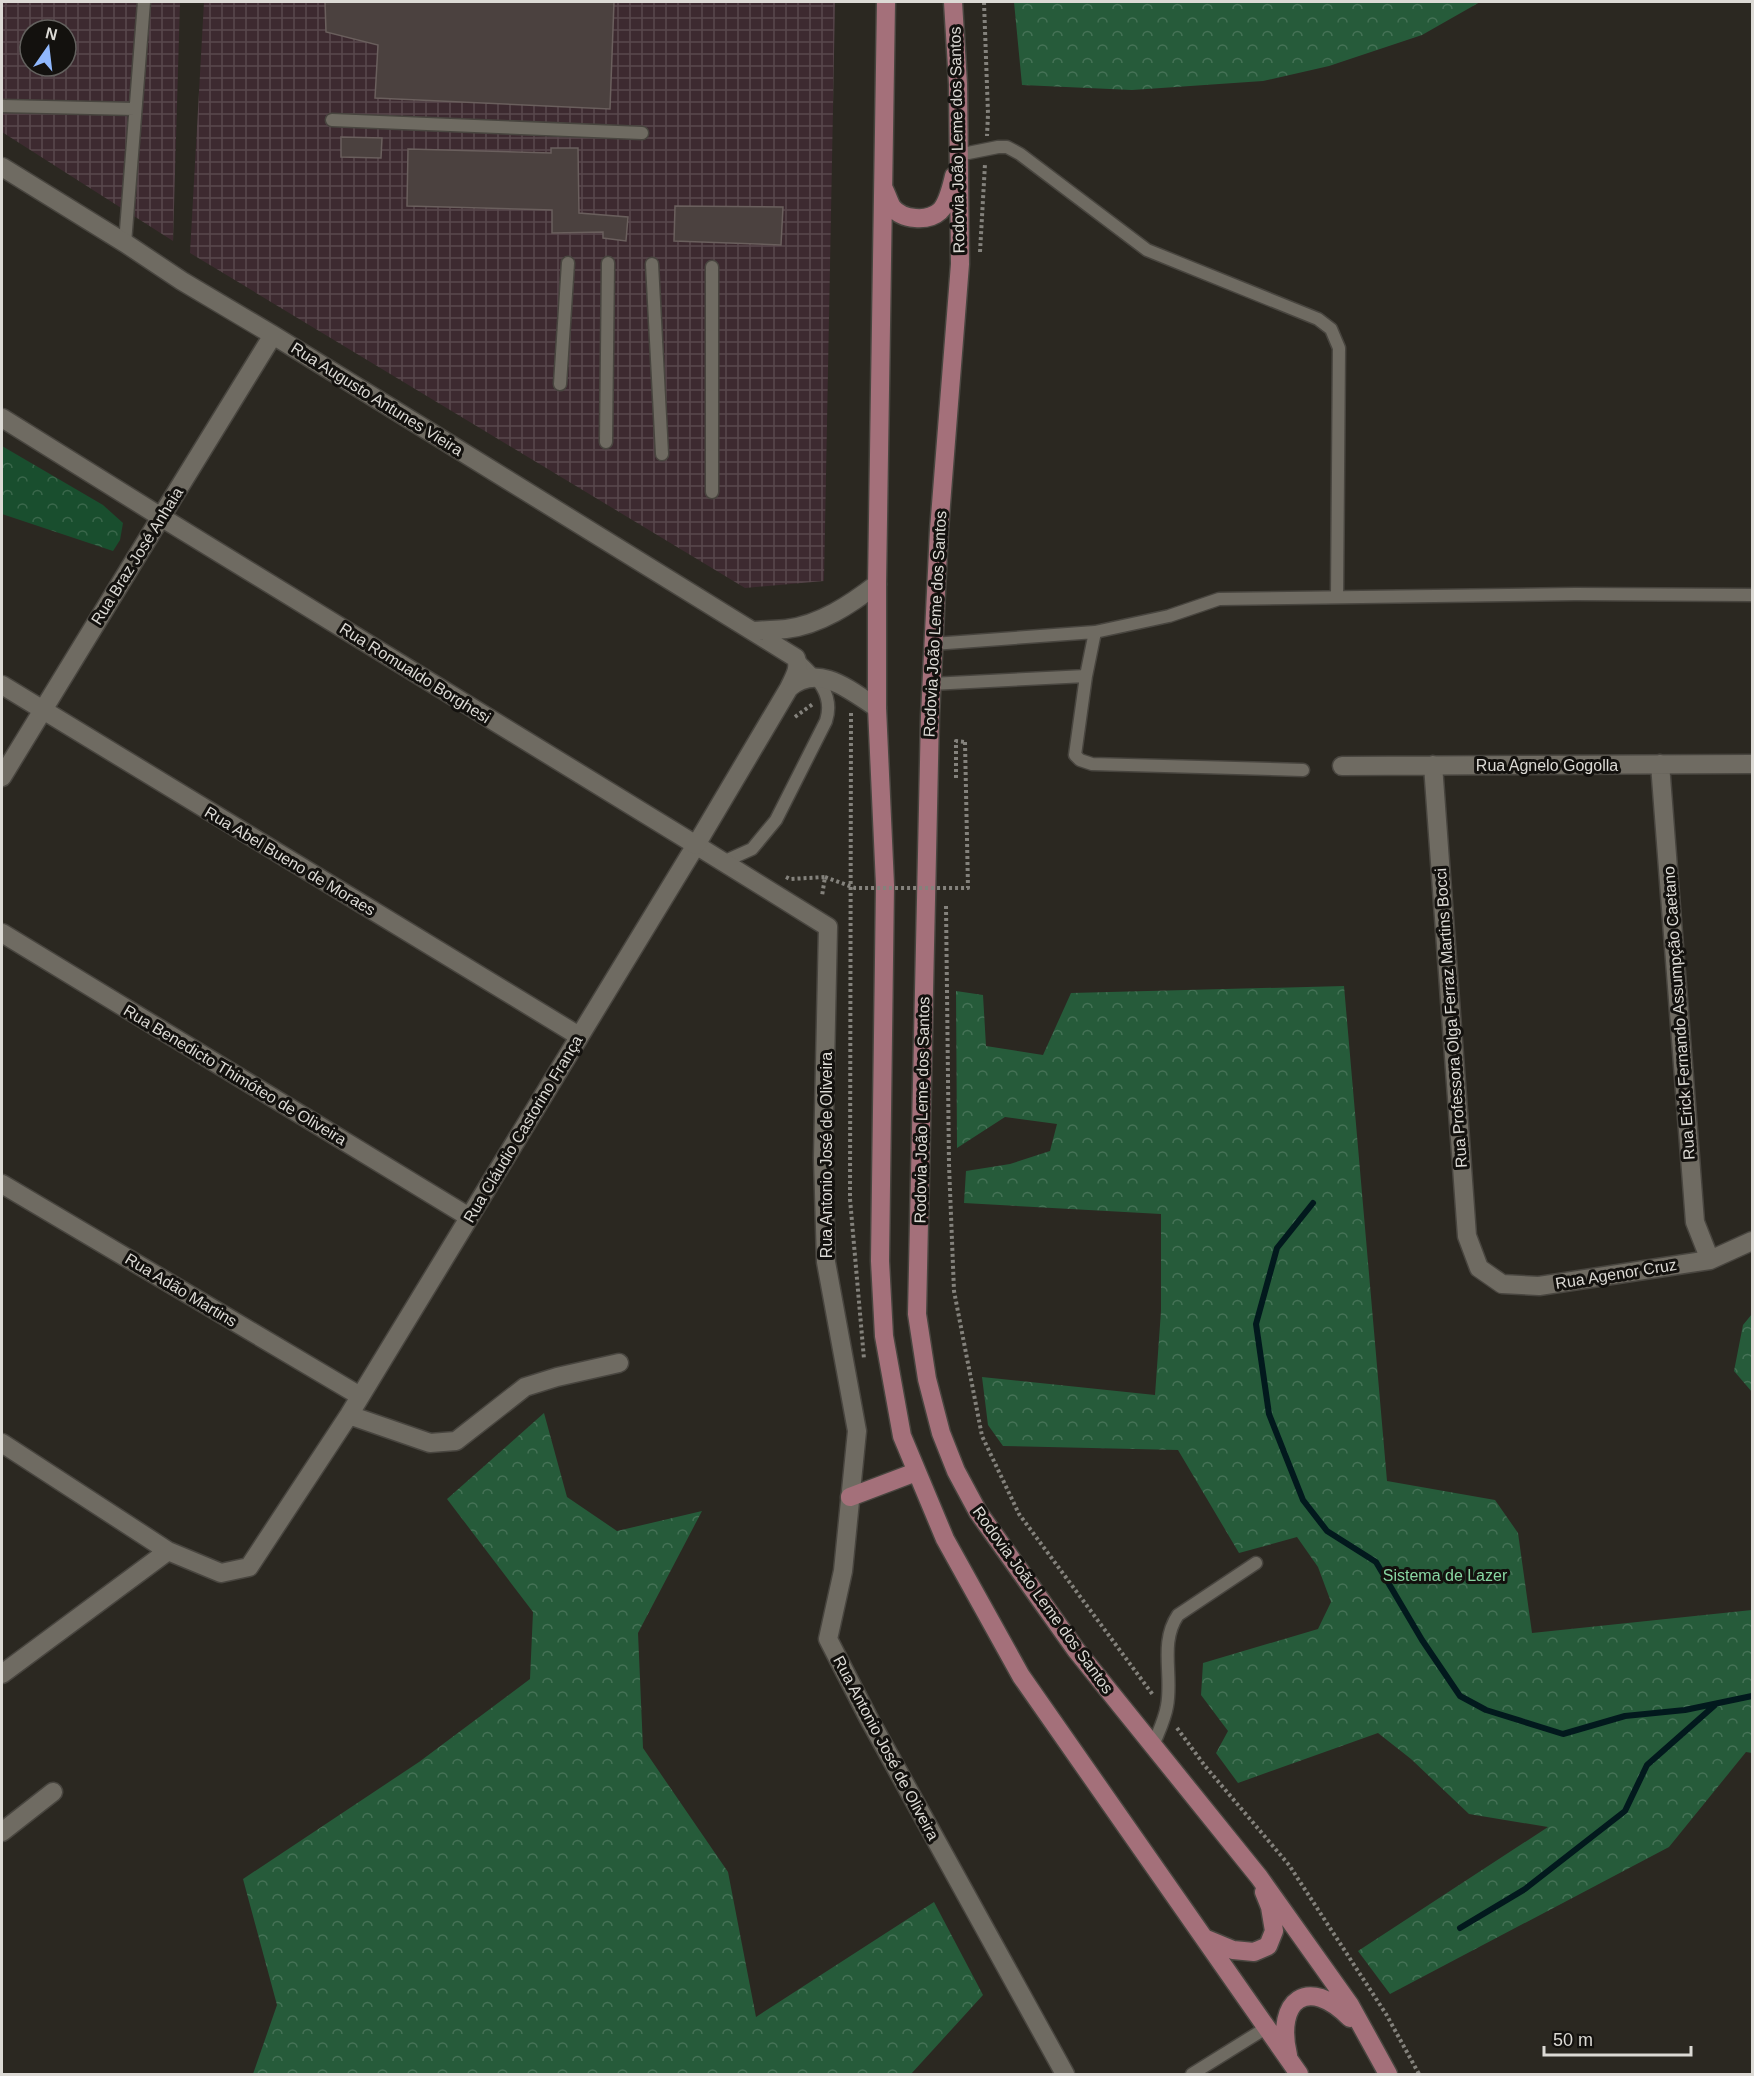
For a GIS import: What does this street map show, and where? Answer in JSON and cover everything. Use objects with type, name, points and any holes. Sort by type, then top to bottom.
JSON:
[{"type":"main road","points":[[886,2],[877,584],[877,708],[885,885],[879,1261],[884,1336],[902,1436],[945,1539],[1021,1676],[1294,2068]]},
{"type":"main road","name":"Rodovia João Leme dos Santos","points":[[953,2],[958,84],[960,264],[939,530],[933,644],[917,1314],[927,1379],[941,1433],[956,1471],[978,1512],[1076,1650],[1259,1877],[1350,2006],[1388,2074]]},
{"type":"main road","points":[[884,188],[893,208],[908,217],[929,218],[941,210],[948,196],[958,155]]},
{"type":"main road","points":[[850,1497],[916,1472]]},
{"type":"main road","points":[[1204,1938],[1233,1950],[1254,1952],[1268,1946],[1274,1931],[1270,1906],[1259,1877]]},
{"type":"main road","points":[[1294,2068],[1284,2037],[1285,2020],[1298,2000],[1317,1995],[1333,2002],[1366,2034]]},
{"type":"street","name":"Rua Augusto Antunes Vieira","points":[[2,167],[125,243],[182,282],[273,335],[796,658]]},
{"type":"street","name":"Rua Braz José Anhaia","points":[[2,777],[273,335]]},
{"type":"street","name":"Rua Romualdo Borghesi","points":[[2,418],[828,927]]},
{"type":"street","points":[[754,630],[788,629],[823,618],[849,605],[877,584]]},
{"type":"street","name":"Rua Cláudio Castorino França","points":[[168,1551],[221,1573],[249,1567],[349,1415],[696,845],[797,673],[799,664],[796,658]]},
{"type":"street","points":[[789,687],[796,681],[809,676],[824,678],[877,708]]},
{"type":"street","name":"Rua Abel Bueno de Moraes","points":[[2,685],[579,1036]]},
{"type":"street","name":"Rua Erick Fernando Assumpção Caetano","points":[[1660,764],[1695,1222],[1710,1260]]},
{"type":"street","name":"Rua Agnelo Gogolla","points":[[1342,766],[1752,764]]},
{"type":"street","name":"Rua Professora Olga Ferraz Martins Bocci","points":[[1433,765],[1467,1236],[1479,1268]]},
{"type":"street","name":"Rua Antonio José de Oliveira","points":[[828,927],[823,1158],[826,1250],[857,1431],[843,1571],[828,1639],[873,1727],[1065,2074]]},
{"type":"street","name":"Rua Benedicto Thimóteo de Oliveira","points":[[2,933],[469,1217]]},
{"type":"street","name":"Rua Adão Martins","points":[[2,1184],[360,1396]]},
{"type":"street","name":"Rua Agenor Cruz","points":[[1479,1268],[1502,1284],[1539,1286],[1710,1260],[1752,1240]]},
{"type":"street","points":[[349,1415],[430,1443],[456,1441],[525,1387],[557,1377],[620,1363]]},
{"type":"street","points":[[2,1443],[168,1551],[2,1674]]},
{"type":"street","points":[[2,1832],[53,1792]]},
{"type":"lane","points":[[125,243],[144,2]]},
{"type":"lane","points":[[2,106],[135,109]]},
{"type":"lane","points":[[332,120],[642,133]]},
{"type":"lane","points":[[958,155],[1007,147],[1020,154],[1147,250],[1318,319],[1331,329],[1339,348],[1336,597]]},
{"type":"lane","points":[[560,384],[568,263]]},
{"type":"lane","points":[[606,442],[608,263]]},
{"type":"lane","points":[[652,264],[662,454]]},
{"type":"lane","points":[[711,492],[712,267]]},
{"type":"lane","points":[[933,644],[1095,632],[1169,616],[1219,599],[1575,594],[1752,595]]},
{"type":"lane","points":[[1095,632],[1086,676],[1075,755],[1080,760],[1092,764],[1303,770]]},
{"type":"lane","points":[[723,862],[752,849],[776,820],[826,721],[830,708],[823,687],[824,678],[796,658]]},
{"type":"lane","points":[[932,684],[1086,676]]},
{"type":"lane","points":[[1154,1746],[1167,1706],[1170,1627],[1178,1615],[1256,1563]]},
{"type":"lane","points":[[1192,2074],[1266,2028]]},
{"type":"path","points":[[979,263],[988,114],[984,2]]},
{"type":"path","points":[[781,874],[790,879],[825,877],[855,888],[968,888],[965,742],[956,741],[956,778]]},
{"type":"path","points":[[822,896],[825,877]]},
{"type":"path","points":[[946,881],[946,893]]},
{"type":"path","points":[[946,905],[949,1164],[954,1291],[982,1436],[1019,1514],[1205,1766],[1288,1865],[1386,2014],[1419,2074]]},
{"type":"shaded area","points":[[2,2],[180,2],[173,241],[2,132]]},
{"type":"shaded area","points":[[204,2],[835,2],[824,581],[745,588],[190,253]]},
{"type":"green space","points":[[1014,2],[1480,2],[1422,35],[1329,66],[1263,81],[1132,90],[1022,85]]},
{"type":"green space","points":[[2,446],[103,505],[123,523],[120,540],[113,551],[2,514]]},
{"type":"green space","name":"Sistema de Lazer","points":[[1344,986],[1387,1481],[1495,1500],[1518,1533],[1532,1633],[1752,1610],[1752,1753],[1746,1752],[1669,1847],[1390,1994],[1358,1951],[1548,1827],[1469,1814],[1411,1759],[1378,1733],[1238,1783],[1216,1753],[1228,1731],[1201,1695],[1203,1663],[1318,1629],[1331,1602],[1318,1567],[1297,1537],[1239,1553],[1178,1450],[1003,1446],[988,1425],[982,1377],[1155,1395],[1161,1311],[1161,1214],[964,1203],[966,1171],[1010,1164],[1050,1151],[1057,1124],[1005,1117],[957,1148],[956,991],[983,995],[986,1046],[1043,1055],[1071,993]]},
{"type":"green space","points":[[1752,1314],[1752,1392],[1734,1371],[1743,1325]]},
{"type":"green space","points":[[544,1413],[567,1497],[617,1531],[702,1511],[638,1633],[643,1748],[728,1872],[756,2017],[934,1902],[983,1995],[911,2074],[253,2074],[277,2005],[243,1879],[419,1762],[530,1679],[533,1612],[447,1499]]},
{"type":"building","points":[[325,2],[614,2],[610,109],[375,98],[378,45],[326,32]]},
{"type":"building","points":[[341,137],[382,138],[381,158],[341,157]]},
{"type":"building","points":[[551,148],[578,148],[579,213],[628,217],[626,241],[603,238],[603,232],[552,233],[552,210],[407,206],[408,149],[551,153]]},
{"type":"building","points":[[675,206],[783,207],[781,245],[674,241]]},
{"type":"waterway","points":[[1313,1203],[1277,1248],[1256,1324],[1269,1414],[1303,1500],[1327,1531],[1376,1562],[1422,1640],[1460,1696],[1486,1710],[1563,1734],[1625,1716],[1685,1710],[1752,1696]]},
{"type":"waterway","points":[[1460,1928],[1525,1889],[1625,1811],[1647,1765],[1715,1705]]}]
